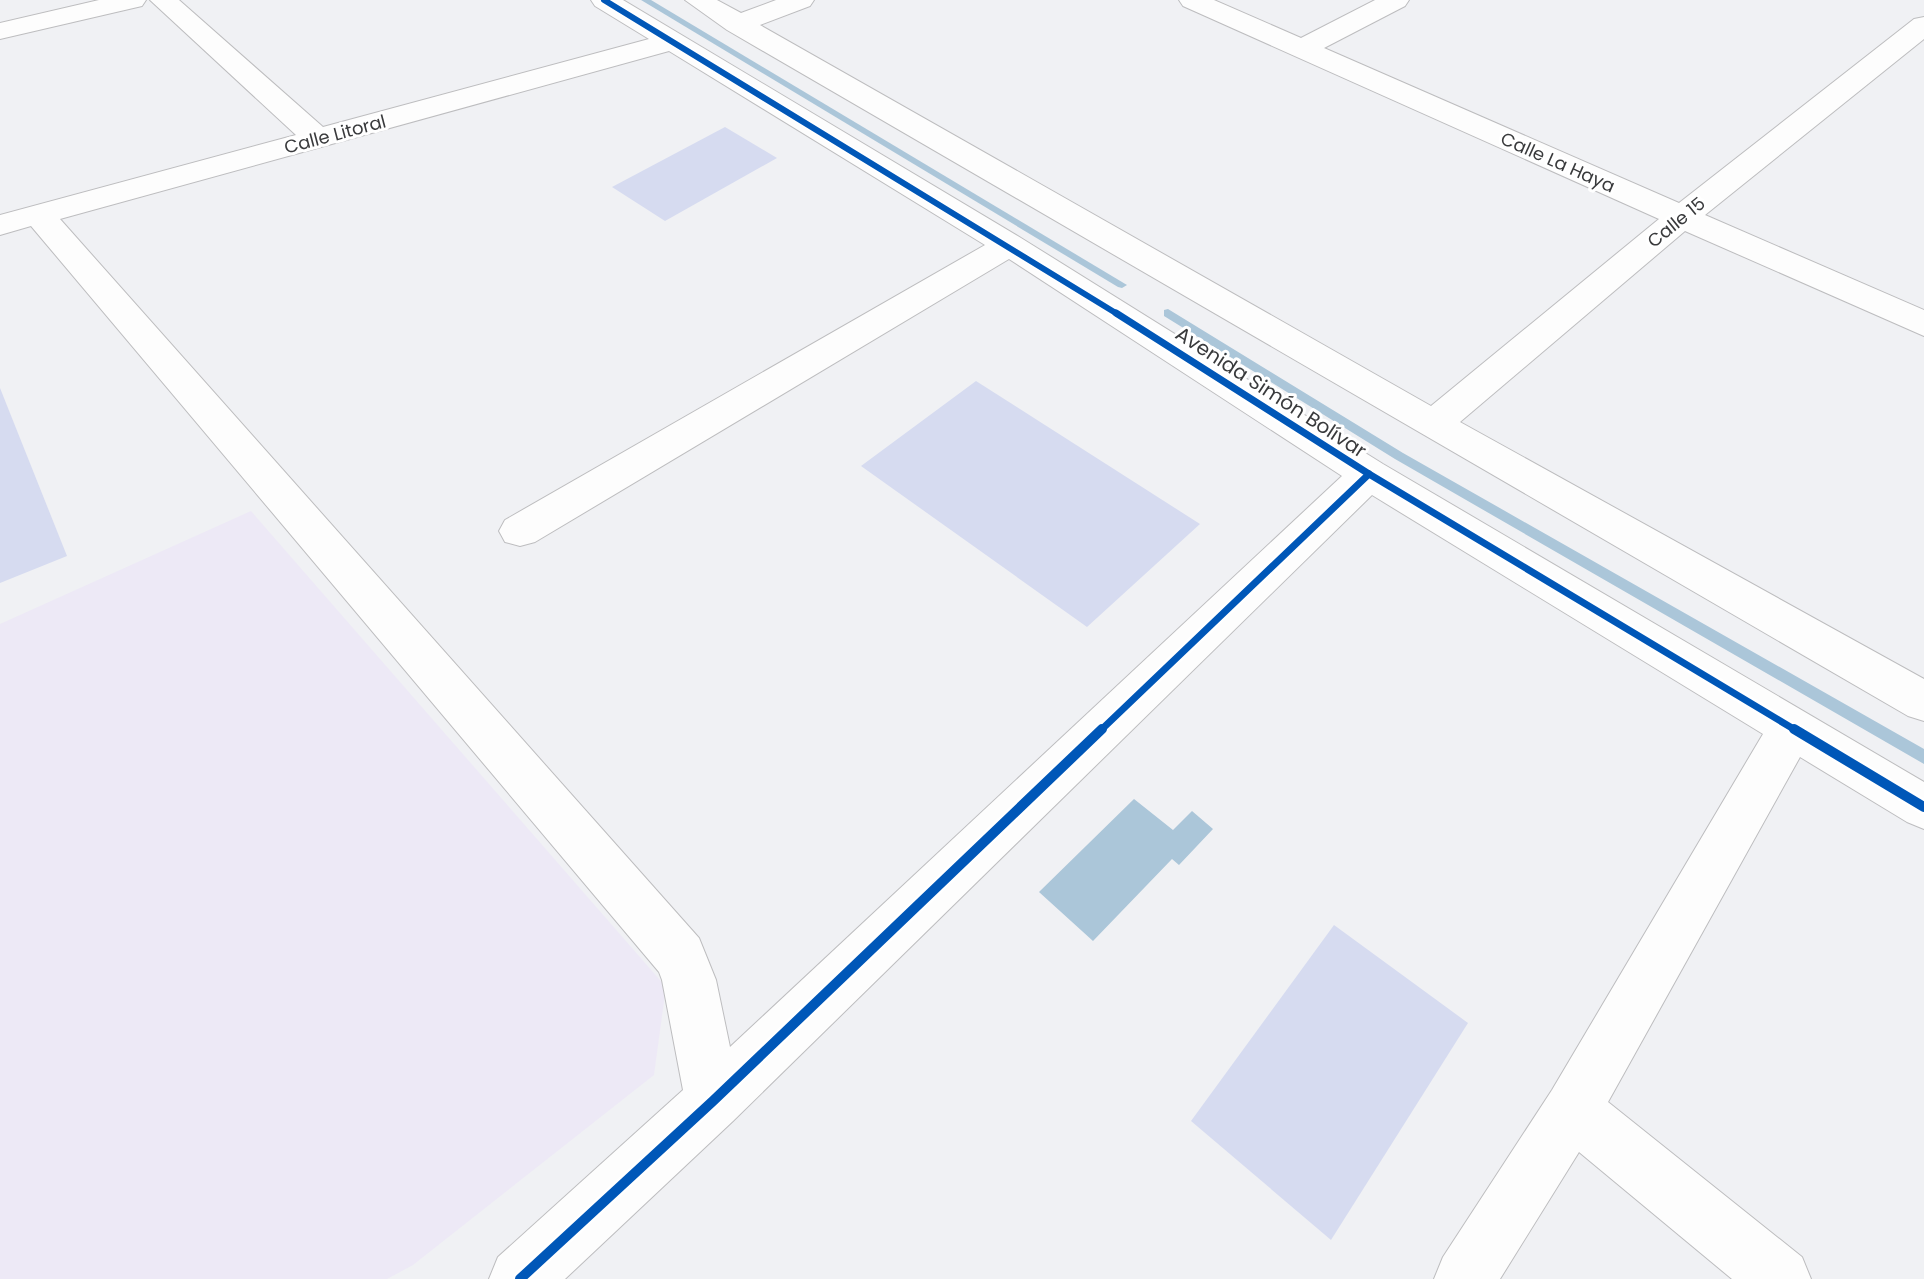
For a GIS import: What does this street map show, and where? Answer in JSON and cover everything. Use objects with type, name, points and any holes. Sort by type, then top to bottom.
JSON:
[{"type":"street","points":[[0,31],[133,0]]},
{"type":"street","points":[[163,0],[318,139]]},
{"type":"street","name":"Avenida Simón Bolívar","points":[[604,0],[1009,245],[1369,474],[1924,807]]},
{"type":"street","points":[[698,0],[1433,424],[1924,702]]},
{"type":"street","points":[[737,24],[801,0]]},
{"type":"street","name":"Calle La Haya","points":[[1192,0],[1924,324]]},
{"type":"street","points":[[1300,49],[1396,0]]},
{"type":"street","name":"Calle 15","points":[[1433,424],[1683,216],[1924,25]]},
{"type":"street","name":"Calle Litoral","points":[[20,220],[670,42]]},
{"type":"street","points":[[20,220],[680,956],[689,980],[713,1101]]},
{"type":"street","points":[[520,531],[1009,245]]},
{"type":"street","points":[[1125,318],[1188,280]]},
{"type":"street","points":[[520,1279],[713,1101],[1369,474]]},
{"type":"street","points":[[1465,1279],[1572,1110],[1791,729]]},
{"type":"street","points":[[1572,1110],[1780,1279]]},
{"type":"shaded area","points":[[725,127],[777,158],[665,221],[612,187]]},
{"type":"shaded area","points":[[976,381],[1200,524],[1087,627],[861,466]]},
{"type":"shaded area","points":[[0,388],[67,556],[0,583]]},
{"type":"shaded area","points":[[251,511],[666,987],[654,1075],[413,1265],[387,1279],[0,1279],[0,624]]},
{"type":"shaded area","points":[[1134,799],[1173,830],[1192,811],[1213,829],[1179,865],[1172,859],[1093,941],[1039,892]]},
{"type":"shaded area","points":[[1334,925],[1468,1023],[1331,1240],[1191,1121]]},
{"type":"waterway","points":[[645,0],[1122,285]]},
{"type":"waterway","points":[[1168,313],[1399,456],[1924,757]]},
{"type":"cycle path","points":[[604,0],[1009,245],[1369,474],[1924,807]]},
{"type":"cycle path","points":[[520,1279],[713,1101],[1369,474]]}]
